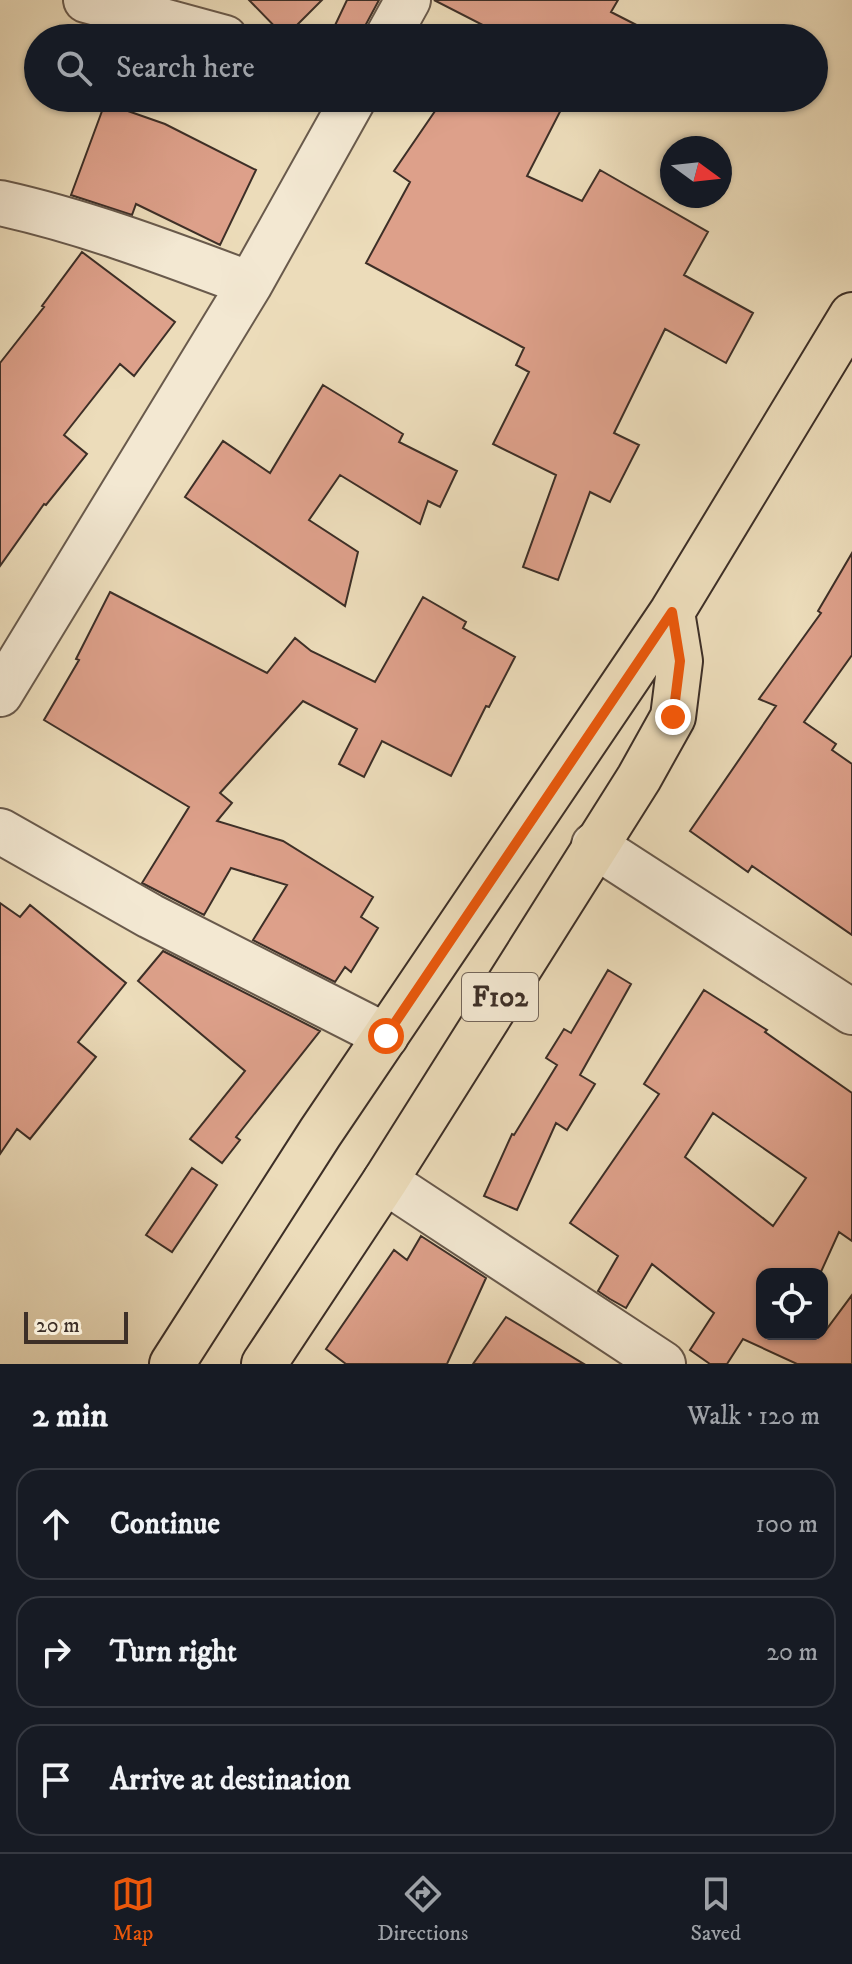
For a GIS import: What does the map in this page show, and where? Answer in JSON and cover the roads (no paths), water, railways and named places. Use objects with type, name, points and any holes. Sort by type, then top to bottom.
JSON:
[{"type":"main road","name":"F102","points":[[172,1364],[320,1133],[672,612],[848,331]]},
{"type":"main road","name":"F102","points":[[264,1364],[385,1181],[639,778],[673,717],[680,661],[672,612]]},
{"type":"street","points":[[86,0],[174,24]]},
{"type":"street","points":[[395,24],[408,0]]},
{"type":"street","points":[[0,694],[250,284],[346,112]]},
{"type":"street","points":[[0,203],[56,215],[250,284]]},
{"type":"street","points":[[0,831],[150,916],[386,1036]]},
{"type":"street","points":[[594,845],[852,1012]]},
{"type":"street","points":[[385,1181],[663,1364]]}]
